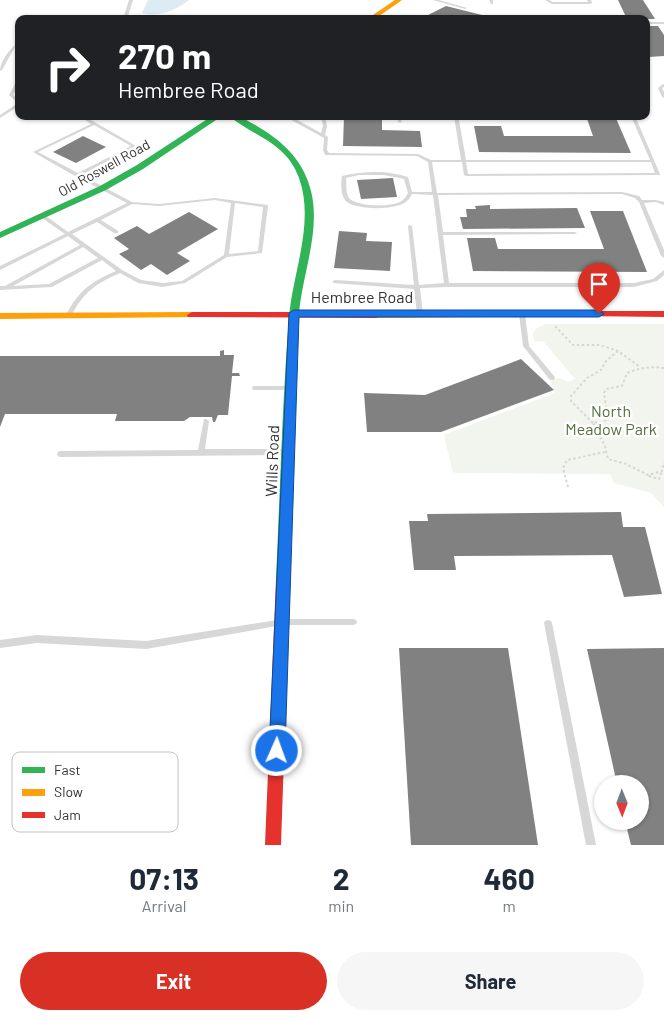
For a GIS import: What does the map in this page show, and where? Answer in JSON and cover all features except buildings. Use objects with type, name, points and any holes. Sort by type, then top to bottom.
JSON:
[{"type":"street","points":[[376,15],[396,1]]},
{"type":"street","name":"Old Roswell Road","points":[[0,235],[44,217],[104,188],[212,120]]},
{"type":"street","name":"Wills Road","points":[[240,120],[278,143],[293,158],[305,177],[310,192],[310,208],[294,313],[273,845]]},
{"type":"street","name":"Hembree Road","points":[[0,316],[294,313],[664,314]]},
{"type":"lane","points":[[125,15],[131,0]]},
{"type":"lane","points":[[435,0],[464,8]]},
{"type":"lane","points":[[547,0],[552,4],[588,3],[590,2],[589,0]]},
{"type":"lane","points":[[650,23],[664,23]]},
{"type":"lane","points":[[0,70],[15,46]]},
{"type":"lane","points":[[664,85],[660,88],[664,97]]},
{"type":"lane","points":[[15,88],[11,95],[15,99]]},
{"type":"lane","points":[[0,117],[15,106]]},
{"type":"lane","points":[[78,175],[134,146],[88,120]]},
{"type":"lane","points":[[294,120],[324,136]]},
{"type":"lane","points":[[323,120],[324,136],[326,137],[325,150],[327,154],[418,155],[430,161],[653,161]]},
{"type":"lane","points":[[456,120],[466,176],[664,175]]},
{"type":"lane","points":[[635,120],[658,174]]},
{"type":"lane","points":[[44,217],[120,271],[140,282],[163,285],[183,282],[226,256],[260,252],[266,206],[214,199],[159,205],[131,203],[35,152],[94,124]]},
{"type":"lane","points":[[430,161],[447,285]]},
{"type":"lane","points":[[395,174],[406,178],[410,194],[405,201],[397,205],[363,206],[352,203],[346,197],[344,177],[352,175],[395,174]]},
{"type":"lane","points":[[410,194],[622,193],[637,197],[641,202],[664,256]]},
{"type":"lane","points":[[641,202],[656,201],[664,204]]},
{"type":"lane","points":[[226,256],[233,202]]},
{"type":"lane","points":[[0,268],[131,203]]},
{"type":"lane","points":[[97,219],[116,232]]},
{"type":"lane","points":[[410,226],[420,314]]},
{"type":"lane","points":[[440,234],[575,233]]},
{"type":"lane","points":[[3,288],[84,245]]},
{"type":"lane","points":[[3,288],[50,286],[102,258]]},
{"type":"lane","points":[[70,315],[76,300],[94,283],[120,271]]},
{"type":"lane","points":[[335,282],[416,287],[447,285],[634,285],[655,280],[664,272]]},
{"type":"lane","points":[[522,314],[526,346],[552,378]]},
{"type":"lane","points":[[255,388],[291,388]]},
{"type":"lane","points":[[201,452],[206,421]]},
{"type":"lane","points":[[60,454],[289,452]]},
{"type":"lane","points":[[0,644],[37,639],[146,645],[282,622],[353,622]]},
{"type":"lane","points":[[548,623],[591,845]]},
{"type":"path","points":[[555,326],[573,345],[608,346],[640,367]]},
{"type":"path","points":[[618,351],[606,361],[601,370],[588,378],[571,396],[571,401],[593,423],[605,446],[608,459],[626,464],[659,479],[664,462]]},
{"type":"path","points":[[593,423],[604,422],[608,417],[604,392],[606,389],[622,386],[627,373],[640,367],[656,366],[664,368]]},
{"type":"path","points":[[568,487],[563,468],[567,460],[605,452]]},
{"type":"path","points":[[648,475],[662,471]]},
{"type":"green space","name":"North Meadow Park","points":[[546,324],[664,324],[664,507],[651,493],[614,483],[610,474],[453,473],[444,435],[555,393],[550,381],[560,378],[568,382],[575,379],[543,341],[534,342],[533,333],[537,328]]},
{"type":"shaded area","points":[[148,0],[189,0],[173,10],[161,14],[142,13]]},
{"type":"traffic: fast","points":[[0,235],[103,188],[140,167],[212,120]]},
{"type":"traffic: fast","points":[[240,120],[283,148],[298,166],[308,193],[309,209],[306,245],[294,314],[288,413],[283,579]]},
{"type":"traffic: slow","points":[[376,15],[399,0]]},
{"type":"traffic: slow","points":[[376,315],[584,314]]},
{"type":"traffic: slow","points":[[0,316],[192,315]]},
{"type":"traffic: jam","points":[[584,314],[664,314]]},
{"type":"traffic: jam","points":[[192,315],[376,315]]},
{"type":"traffic: jam","points":[[273,845],[283,579]]},
{"type":"route","points":[[277,751],[294,313],[599,314]]}]
